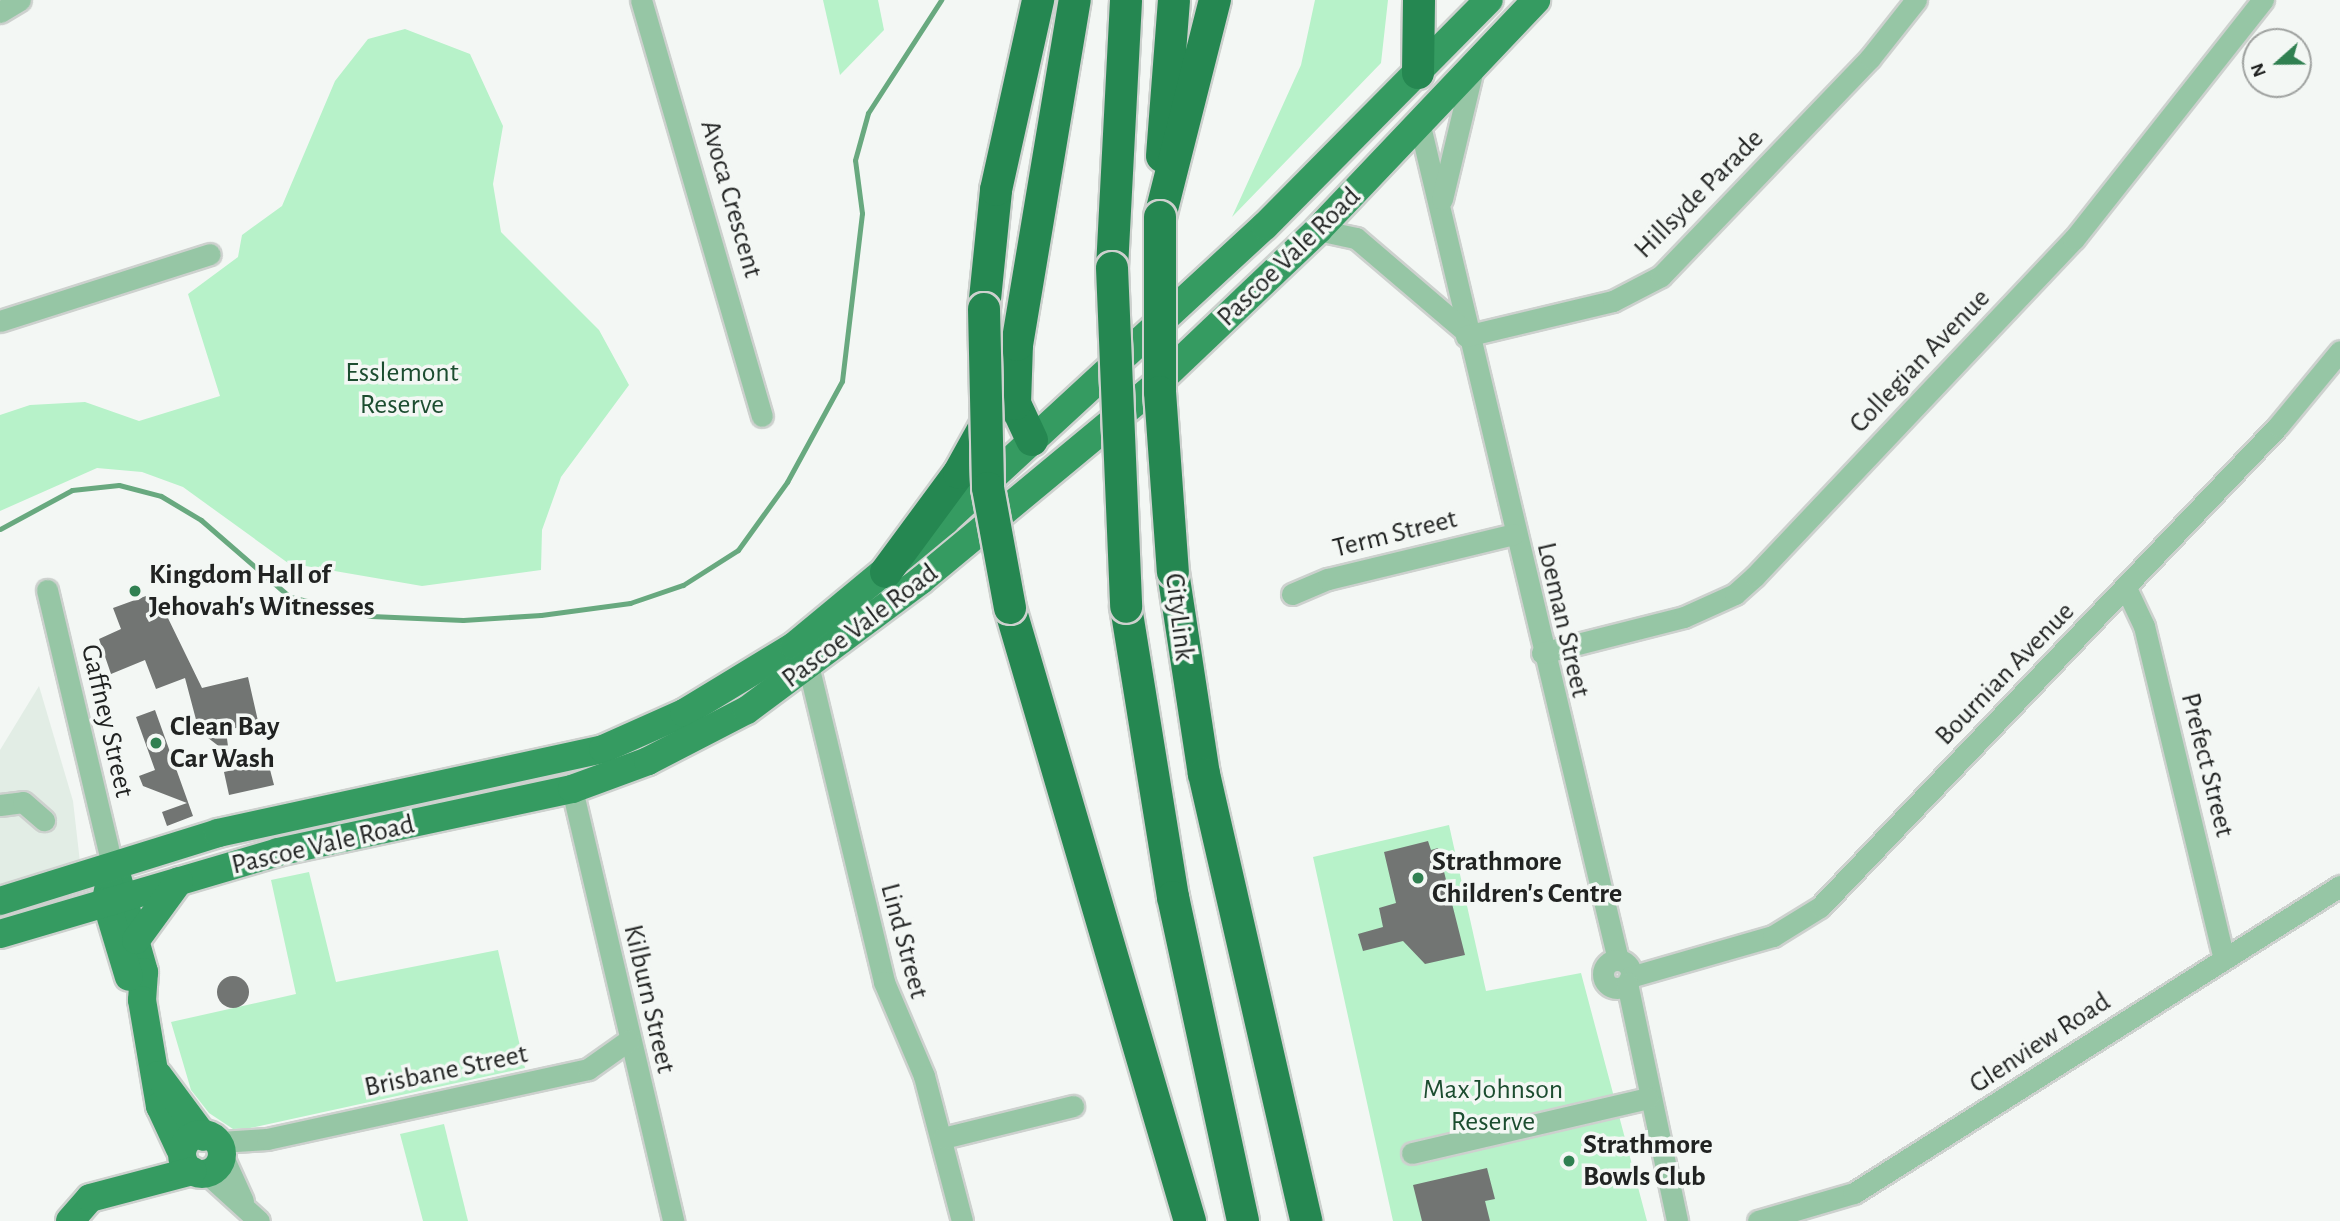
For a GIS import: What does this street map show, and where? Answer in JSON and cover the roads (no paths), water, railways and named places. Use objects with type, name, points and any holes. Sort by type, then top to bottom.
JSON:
[{"type":"highway","points":[[1038,0],[996,190],[984,309],[988,488],[1010,608],[1190,1221]]},
{"type":"highway","points":[[1032,440],[1015,404],[1017,345],[1075,0]]},
{"type":"highway","name":"CityLink","points":[[1126,0],[1112,268],[1126,607],[1173,897],[1243,1221]]},
{"type":"highway","name":"CityLink","points":[[1174,0],[1160,217],[1160,392],[1173,572],[1204,774],[1306,1221]]},
{"type":"highway","points":[[1160,217],[1214,0]]},
{"type":"highway","points":[[1418,73],[1419,0]]},
{"type":"highway","points":[[886,572],[981,441],[1017,345]]},
{"type":"main road","name":"Pascoe Vale Road","points":[[0,901],[218,833],[603,749],[684,713],[794,646],[886,572],[1265,226],[1489,0]]},
{"type":"main road","name":"Pascoe Vale Road","points":[[0,933],[278,852],[572,789],[695,739],[809,668],[1073,456],[1318,230],[1420,127],[1536,0]]},
{"type":"main road","points":[[1418,73],[1420,127]]},
{"type":"main road","points":[[1032,440],[1073,456]]},
{"type":"main road","points":[[112,865],[125,971],[142,1000]]},
{"type":"main road","points":[[136,940],[178,881]]},
{"type":"main road","points":[[70,1221],[90,1198],[191,1156],[158,1075],[142,1000],[136,940],[116,898]]},
{"type":"street","name":"Avoca Crescent","points":[[641,0],[762,416]]},
{"type":"street","name":"Hillsyde Parade","points":[[1466,334],[1613,301],[1661,276],[1870,58],[1916,0]]},
{"type":"street","name":"Collegian Avenue","points":[[1542,653],[1684,617],[1735,594],[1755,576],[2074,239],[2263,0]]},
{"type":"street","points":[[1440,209],[1473,69]]},
{"type":"street","name":"Loeman Street","points":[[1420,127],[1466,334],[1605,923],[1621,973],[1677,1221]]},
{"type":"street","points":[[1318,230],[1356,238],[1466,334]]},
{"type":"street","points":[[0,321],[211,254]]},
{"type":"street","name":"Bournian Avenue","points":[[1621,973],[1773,936],[1820,908],[2126,588],[2339,354]]},
{"type":"street","name":"Term Street","points":[[1292,594],[1328,579],[1514,534]]},
{"type":"street","name":"Prefect Street","points":[[2126,588],[2144,625],[2224,958]]},
{"type":"street","name":"Gaffney Street","points":[[47,590],[112,865]]},
{"type":"street","name":"Lind Street","points":[[809,668],[884,982],[943,1138],[962,1221]]},
{"type":"street","name":"Kilburn Street","points":[[572,789],[673,1221]]},
{"type":"street","points":[[0,805],[23,802],[44,820]]},
{"type":"street","name":"Glenview Road","points":[[1758,1221],[1854,1193],[2340,886]]},
{"type":"street","name":"Brisbane Street","points":[[191,1156],[588,1069],[629,1040]]},
{"type":"street","points":[[1412,1153],[1648,1098]]},
{"type":"street","points":[[943,1138],[1073,1106]]},
{"type":"street","points":[[191,1156],[252,1216]]},
{"type":"waterway","points":[[0,529],[72,490],[119,485],[161,496],[201,520],[290,597],[371,616],[463,620],[541,615],[630,603],[683,585],[738,550],[787,482],[842,381],[862,213],[855,160],[868,113],[941,0]]},
{"type":"place","name":"Kingdom Hall of Jehovah's Witnesses","points":[[135,591]]},
{"type":"place","name":"Clean Bay Car Wash","points":[[156,743]]},
{"type":"place","name":"Strathmore Children's Centre","points":[[1418,878]]},
{"type":"place","name":"Strathmore Bowls Club","points":[[1569,1161]]},
{"type":"park label","name":"Esslemont Reserve","points":[[402,389]]},
{"type":"park label","name":"Max Johnson Reserve","points":[[1493,1106]]}]
